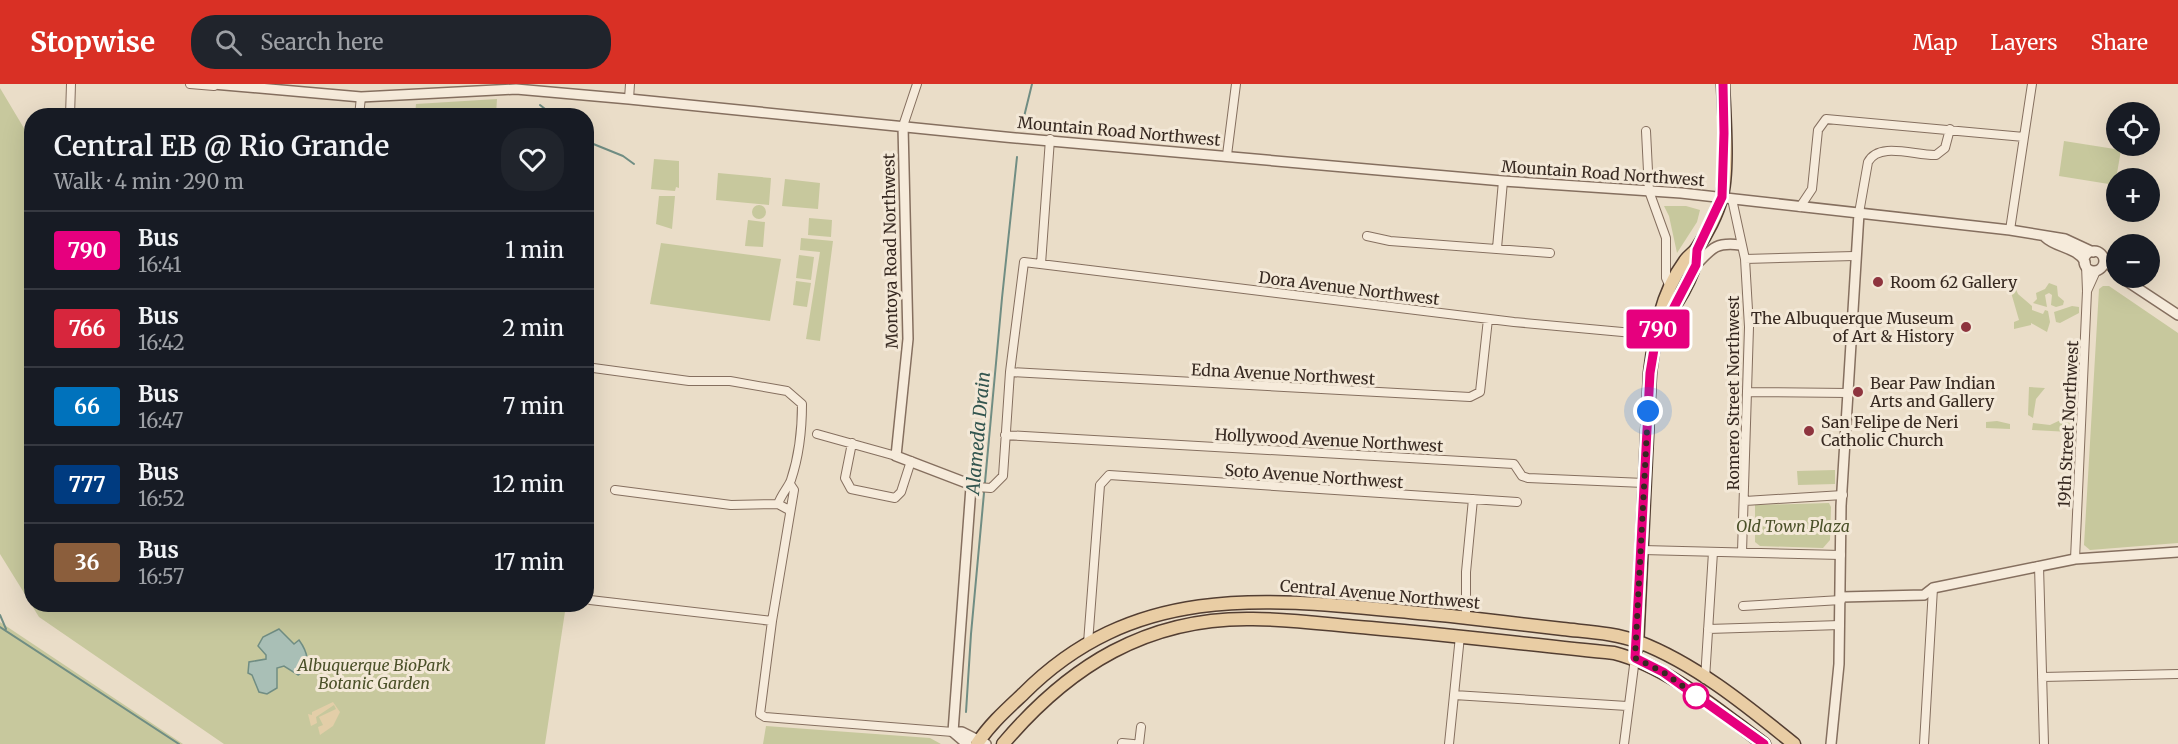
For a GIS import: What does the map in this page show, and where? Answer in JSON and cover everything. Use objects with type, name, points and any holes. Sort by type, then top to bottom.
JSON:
[{"type":"main road","points":[[1635,658],[1638,642],[1650,373],[1656,333],[1660,309],[1670,287],[1685,259],[1697,250],[1727,198],[1723,84]]},
{"type":"main road","points":[[1656,333],[1671,313],[1696,265],[1697,250]]},
{"type":"main road","name":"Central Avenue Northwest","points":[[978,743],[1039,678],[1088,643],[1124,626],[1168,611],[1228,601],[1252,600],[1466,618],[1617,635],[1638,642],[1705,679],[1753,711],[1794,744]]},
{"type":"main road","points":[[1003,744],[1037,704],[1078,672],[1133,642],[1181,627],[1212,621],[1253,619],[1460,636],[1614,653],[1635,658],[1663,672],[1764,744]]},
{"type":"street","points":[[70,84],[70,108]]},
{"type":"street","name":"Mountain Road Northwest","points":[[190,84],[273,87],[361,97],[444,89],[516,89],[1005,137],[1050,139],[1503,181],[1727,198],[2010,230],[2065,239],[2100,253],[2106,261]]},
{"type":"street","points":[[629,99],[630,84]]},
{"type":"street","name":"Montoya Road Northwest","points":[[896,456],[908,339],[903,126],[917,84]]},
{"type":"street","points":[[1227,155],[1236,84]]},
{"type":"street","points":[[2010,230],[2032,84]]},
{"type":"street","points":[[360,108],[361,97]]},
{"type":"street","points":[[1800,207],[1812,189],[1818,130],[1826,119],[2024,137]]},
{"type":"street","points":[[1831,744],[1840,625],[1841,506],[1844,495],[1854,256],[1868,162],[1872,156],[1882,151],[1936,155],[1945,148],[1950,129]]},
{"type":"street","points":[[1646,131],[1649,191],[1666,238],[1666,278],[1670,287]]},
{"type":"street","points":[[817,434],[896,456],[974,487],[991,488],[1003,476],[1010,372],[1024,262],[1041,264],[1050,139]]},
{"type":"street","points":[[1497,248],[1503,181]]},
{"type":"street","name":"Romero Street Northwest","points":[[1727,198],[1745,259],[1749,327],[1742,552]]},
{"type":"street","points":[[1367,236],[1390,241],[1550,253]]},
{"type":"street","name":"Mountain Road Northwest","points":[[2045,237],[2077,253],[2085,264],[2106,271]]},
{"type":"street","points":[[1696,265],[1713,247],[1725,243],[1740,244]]},
{"type":"street","points":[[2085,264],[2087,255],[2093,252]]},
{"type":"street","points":[[1745,259],[1854,256]]},
{"type":"street","points":[[2098,270],[2104,259]]},
{"type":"street","name":"Dora Avenue Northwest","points":[[1041,264],[1488,318],[1656,333]]},
{"type":"street","name":"19th Street Northwest","points":[[2075,559],[2087,291],[2085,264]]},
{"type":"street","name":"19th Street Northwest","points":[[2087,291],[2098,270]]},
{"type":"street","points":[[2137,288],[2178,315]]},
{"type":"street","name":"Edna Avenue Northwest","points":[[1010,372],[1470,397],[1480,392],[1488,318]]},
{"type":"street","points":[[594,368],[689,381],[730,381],[787,391],[802,404],[802,430],[790,484],[784,488],[778,504]]},
{"type":"street","points":[[1748,392],[1848,393]]},
{"type":"street","name":"Hollywood Avenue Northwest","points":[[1005,435],[1514,464],[1522,476],[1528,478],[1644,483]]},
{"type":"street","points":[[852,443],[845,478],[850,489],[896,498],[901,492],[910,461]]},
{"type":"street","name":"Soto Avenue Northwest","points":[[1088,643],[1100,485],[1109,475],[1517,502]]},
{"type":"street","points":[[790,484],[794,490],[772,621],[760,714],[765,717],[962,732],[978,743]]},
{"type":"street","points":[[954,732],[974,487]]},
{"type":"street","points":[[615,490],[731,505],[778,504],[789,510]]},
{"type":"street","points":[[1745,501],[1844,495]]},
{"type":"street","points":[[1466,618],[1466,572],[1473,499]]},
{"type":"street","points":[[1642,550],[1841,555]]},
{"type":"street","points":[[1705,679],[1713,552]]},
{"type":"street","points":[[1743,606],[1924,595],[1932,588],[2075,559],[2178,552]]},
{"type":"street","points":[[2040,566],[2043,744]]},
{"type":"street","points":[[1924,744],[1932,588]]},
{"type":"street","points":[[594,600],[772,621]]},
{"type":"street","points":[[1708,629],[1840,625]]},
{"type":"street","points":[[1449,744],[1460,636]]},
{"type":"street","points":[[1624,744],[1635,658]]},
{"type":"street","points":[[2042,677],[2178,674]]},
{"type":"street","points":[[1454,695],[1628,706]]},
{"type":"street","points":[[1139,744],[1141,727]]},
{"type":"street","points":[[1122,743],[1133,744]]},
{"type":"green space","name":"Albuquerque BioPark Botanic Garden","points":[[0,88],[24,128],[24,593],[0,554]]},
{"type":"green space","points":[[497,99],[496,108],[416,108],[416,104]]},
{"type":"green space","points":[[2064,141],[2106,148],[2106,156],[2120,156],[2118,168],[2106,168],[2106,184],[2059,176]]},
{"type":"green space","points":[[654,159],[679,161],[679,188],[676,187],[675,191],[651,189]]},
{"type":"green space","points":[[718,173],[771,178],[769,205],[716,200]]},
{"type":"green space","points":[[785,179],[820,183],[818,209],[782,206]]},
{"type":"green space","points":[[659,196],[675,196],[672,229],[656,224]]},
{"type":"green space","points":[[759,205],[764,207],[766,212],[764,217],[759,219],[754,217],[752,212],[754,207]]},
{"type":"green space","points":[[1664,206],[1686,206],[1700,210],[1697,222],[1677,253],[1669,216]]},
{"type":"green space","points":[[809,218],[832,220],[831,237],[808,235]]},
{"type":"green space","points":[[748,220],[765,222],[763,247],[745,246]]},
{"type":"green space","points":[[801,238],[833,241],[820,341],[806,339],[820,252],[800,250]]},
{"type":"green space","points":[[661,243],[781,259],[770,321],[650,304]]},
{"type":"green space","points":[[799,255],[814,257],[811,280],[796,278]]},
{"type":"green space","points":[[2012,280],[2018,294],[2032,306],[2032,310],[2043,314],[2045,310],[2048,311],[2050,322],[2047,332],[2031,323],[2031,325],[2014,329],[2014,322],[2019,320],[2008,282]]},
{"type":"green space","points":[[796,281],[811,283],[807,307],[793,305]]},
{"type":"green space","points":[[2049,283],[2057,286],[2058,296],[2064,301],[2063,305],[2056,307],[2051,305],[2052,295],[2049,293],[2045,295],[2047,307],[2033,303],[2037,299],[2036,293],[2045,289]]},
{"type":"green space","points":[[2103,286],[2112,288],[2178,333],[2178,543],[2090,550],[2084,545],[2099,289]]},
{"type":"green space","points":[[2072,306],[2079,307],[2079,313],[2060,323],[2056,322],[2054,312]]},
{"type":"green space","points":[[2029,387],[2045,388],[2036,399],[2033,418],[2028,415]]},
{"type":"green space","points":[[2069,416],[2070,432],[2032,430],[2033,423],[2050,425]]},
{"type":"green space","points":[[1997,421],[2010,424],[2010,429],[1986,428],[1986,422]]},
{"type":"green space","points":[[1835,470],[1835,484],[1798,485],[1797,471]]},
{"type":"green space","name":"Old Town Plaza","points":[[1829,503],[1831,507],[1830,540],[1823,548],[1760,546],[1755,542],[1755,505]]},
{"type":"green space","name":"Albuquerque BioPark Botanic Garden","points":[[36,612],[565,612],[545,744],[224,744],[39,617]]},
{"type":"green space","points":[[0,622],[183,744],[0,744]]},
{"type":"green space","points":[[766,726],[930,738],[941,744],[763,744]]},
{"type":"sand","points":[[333,702],[340,712],[333,726],[320,735],[318,727],[323,725],[319,717],[336,709],[334,705],[316,717],[317,723],[311,726],[308,714],[312,715],[312,712]]},
{"type":"shaded area","points":[[279,629],[294,644],[299,640],[306,654],[306,668],[298,675],[284,666],[277,668],[277,688],[267,694],[259,692],[252,675],[248,673],[249,662],[266,659],[266,655],[258,646],[263,637]]},
{"type":"waterway","name":"Alameda Drain","points":[[1022,125],[1032,84]]},
{"type":"waterway","points":[[540,105],[544,108]]},
{"type":"waterway","points":[[594,144],[623,156],[634,164]]},
{"type":"waterway","name":"Alameda Drain","points":[[966,712],[971,634],[1017,157]]},
{"type":"waterway","points":[[0,615],[6,629]]},
{"type":"waterway","points":[[0,627],[179,744]]},
{"type":"bus line","name":"790","points":[[1723,84],[1722,197],[1697,250],[1696,265],[1671,313],[1655,335],[1650,373],[1640,609],[1635,658],[1663,672],[1764,744]]},
{"type":"place","name":"Room 62 Gallery","points":[[1878,282]]},
{"type":"place","name":"The Albuquerque Museum of Art & History","points":[[1966,327]]},
{"type":"place","name":"Bear Paw Indian Arts and Gallery","points":[[1858,392]]},
{"type":"place","name":"San Felipe de Neri Catholic Church","points":[[1809,431]]},
{"type":"route","points":[[1648,411],[1640,609],[1635,658],[1663,672],[1702,700],[1696,696]]}]
